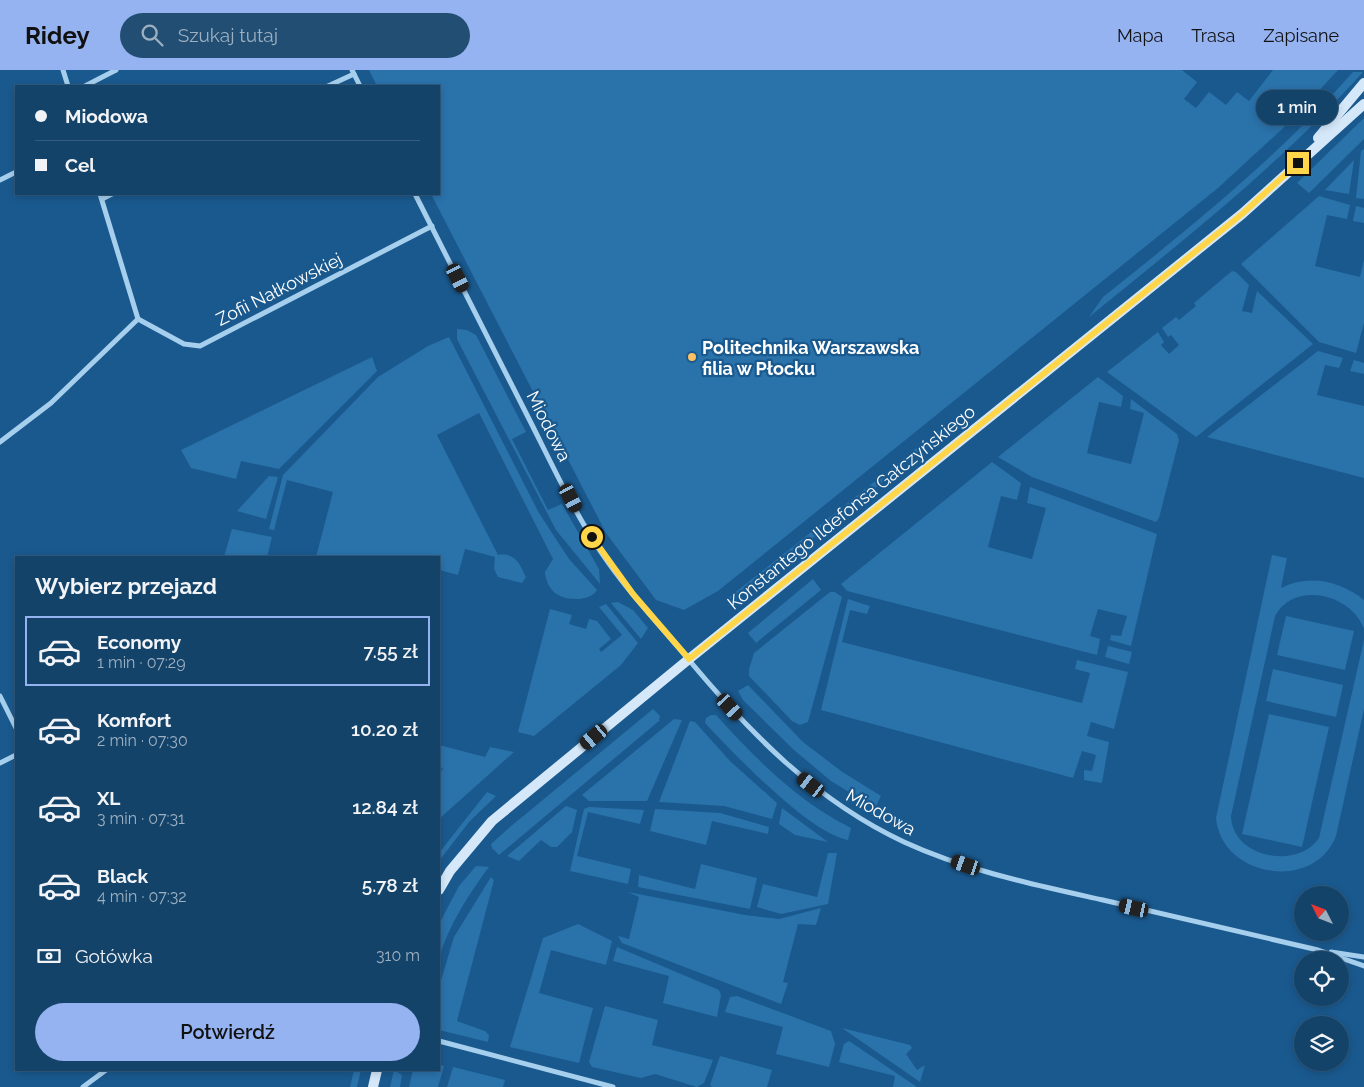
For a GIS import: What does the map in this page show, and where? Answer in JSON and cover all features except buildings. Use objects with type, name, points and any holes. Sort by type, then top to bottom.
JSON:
[{"type":"street","points":[[63,70],[68,85]]},
{"type":"street","points":[[87,85],[116,70]]},
{"type":"street","points":[[330,85],[353,72],[360,85]]},
{"type":"street","name":"Konstantego Ildefonsa Gałczyńskiego","points":[[1298,163],[1364,83]]},
{"type":"street","name":"Konstantego Ildefonsa Gałczyńskiego","points":[[440,888],[450,871],[492,821],[689,659],[1242,214],[1364,104]]},
{"type":"street","points":[[0,180],[15,172]]},
{"type":"street","name":"Miodowa","points":[[416,195],[592,537],[633,594],[740,719],[802,778],[839,806],[904,842],[966,865],[1024,882],[1318,950]]},
{"type":"street","points":[[0,442],[51,403],[138,319],[101,196]]},
{"type":"street","name":"Zofii Nałkowskiej","points":[[138,319],[184,344],[200,346],[432,226]]},
{"type":"street","points":[[0,696],[15,726]]},
{"type":"street","points":[[0,763],[15,756]]},
{"type":"street","points":[[1318,950],[1364,956]]},
{"type":"street","points":[[1318,950],[1364,966]]},
{"type":"street","points":[[440,1041],[613,1087]]},
{"type":"street","points":[[83,1087],[105,1071]]},
{"type":"street","points":[[372,1087],[377,1071]]},
{"type":"shaded area","name":"Politechnika Warszawska filia w Płocku","points":[[369,70],[1182,70],[1197,82],[1184,99],[1196,108],[1209,92],[1226,105],[1237,92],[1249,101],[1273,70],[1338,70],[1293,119],[1218,188],[718,591],[684,610],[656,600],[606,533],[432,195],[440,195],[440,85],[376,85]]},
{"type":"shaded area","points":[[1353,72],[1363,72],[1332,106],[1266,169],[1089,317],[1103,297],[1169,244],[1264,162]]},
{"type":"shaded area","points":[[1364,118],[1364,139],[1309,193],[1297,183]]},
{"type":"shaded area","points":[[1364,149],[1364,199],[1356,198],[1361,151]]},
{"type":"shaded area","points":[[1354,160],[1349,194],[1325,190]]},
{"type":"shaded area","points":[[1319,196],[1350,205],[1347,219],[1327,215],[1315,266],[1360,277],[1364,260],[1364,323],[1356,353],[1319,342],[1241,264]]},
{"type":"shaded area","points":[[1356,206],[1364,208],[1364,223],[1353,221]]},
{"type":"shaded area","points":[[1232,271],[1236,272],[1249,285],[1242,311],[1252,313],[1257,291],[1313,344],[1196,437],[1107,372],[1158,332],[1164,342],[1161,345],[1169,354],[1179,345],[1171,335],[1168,337],[1162,328],[1176,317],[1179,320],[1196,306],[1194,303]]},
{"type":"shaded area","points":[[457,329],[467,330],[476,335],[526,432],[512,439],[548,510],[562,504],[599,569],[600,584],[556,530],[457,339]]},
{"type":"shaded area","points":[[449,337],[539,513],[569,559],[597,590],[593,594],[582,599],[568,598],[556,594],[551,588],[546,579],[545,572],[553,559],[479,413],[437,435],[498,555],[509,555],[516,560],[526,577],[522,583],[498,577],[494,569],[495,557],[465,549],[458,575],[440,570],[440,556],[316,556],[333,492],[287,480],[274,530],[269,529],[283,475],[378,377],[428,346]]},
{"type":"shaded area","points":[[1318,351],[1343,358],[1339,368],[1325,365],[1317,395],[1364,406],[1364,478],[1207,437]]},
{"type":"shaded area","points":[[372,357],[377,371],[279,469],[241,461],[236,479],[191,468],[181,450]]},
{"type":"shaded area","points":[[1354,360],[1364,363],[1364,374],[1350,371]]},
{"type":"shaded area","points":[[1098,377],[1123,396],[1121,407],[1099,402],[1087,453],[1131,464],[1144,413],[1130,409],[1131,399],[1177,434],[1179,440],[1159,518],[1156,522],[1032,477],[998,457]]},
{"type":"shaded area","points":[[935,440],[728,606],[727,599],[918,447]]},
{"type":"shaded area","points":[[992,462],[1021,483],[1017,500],[1001,496],[988,547],[1032,559],[1046,508],[1027,503],[1030,487],[1157,534],[1131,646],[1110,640],[1111,635],[1121,636],[1127,616],[1098,609],[1090,636],[1100,639],[1097,655],[847,591],[841,584]]},
{"type":"shaded area","points":[[269,476],[278,477],[266,519],[237,511]]},
{"type":"shaded area","points":[[232,529],[272,537],[267,556],[224,556]]},
{"type":"shaded area","points":[[1272,555],[1287,558],[1281,588],[1303,581],[1324,582],[1345,588],[1364,600],[1364,629],[1358,617],[1348,607],[1336,600],[1322,596],[1308,595],[1295,598],[1284,605],[1275,616],[1231,816],[1234,830],[1242,842],[1254,850],[1268,855],[1297,854],[1309,848],[1319,838],[1364,640],[1364,709],[1336,836],[1325,854],[1309,866],[1290,871],[1270,870],[1250,865],[1234,854],[1222,838],[1216,818]]},
{"type":"shaded area","points":[[813,579],[821,590],[756,643],[748,633]]},
{"type":"shaded area","points":[[830,592],[835,592],[842,597],[808,722],[800,725],[792,721],[749,676],[749,669],[754,653]]},
{"type":"shaded area","points":[[848,599],[870,606],[867,614],[850,610],[842,642],[1082,703],[1090,673],[1075,669],[1077,660],[1128,672],[1114,729],[1091,722],[1087,736],[1109,742],[1102,783],[1084,780],[1084,770],[1092,771],[1096,755],[1082,751],[1073,778],[821,710]]},
{"type":"shaded area","points":[[618,602],[633,610],[648,628],[641,639],[611,603]]},
{"type":"shaded area","points":[[606,604],[638,643],[621,665],[534,736],[518,732],[550,609],[572,615],[569,624],[586,629],[589,619],[597,621],[611,639],[599,649],[601,652],[622,635],[599,607]]},
{"type":"shaded area","points":[[1286,616],[1354,631],[1345,670],[1277,655]]},
{"type":"shaded area","points":[[1108,646],[1132,652],[1129,664],[1105,657]]},
{"type":"shaded area","points":[[1273,669],[1343,685],[1336,717],[1266,701]]},
{"type":"shaded area","points":[[748,685],[803,742],[841,771],[881,796],[875,808],[831,781],[794,750],[743,700],[738,691]]},
{"type":"shaded area","points":[[653,709],[660,716],[659,721],[499,855],[492,848],[491,844],[510,827]]},
{"type":"shaded area","points":[[1269,714],[1329,727],[1302,847],[1242,834]]},
{"type":"shaded area","points":[[716,715],[762,763],[795,792],[812,805],[851,828],[848,840],[832,834],[793,808],[753,772],[705,723],[706,718]]},
{"type":"shaded area","points":[[674,719],[682,720],[647,801],[589,801],[582,795]]},
{"type":"shaded area","points":[[690,721],[695,722],[730,761],[777,803],[772,819],[724,806],[659,802]]},
{"type":"shaded area","points":[[440,745],[485,757],[490,747],[514,752],[440,818],[440,772],[443,769],[440,766]]},
{"type":"shaded area","points":[[487,792],[496,796],[469,822],[440,860],[440,852]]},
{"type":"shaded area","points":[[566,806],[577,810],[572,832],[557,847],[551,847],[541,840],[519,861],[507,856]]},
{"type":"shaded area","points":[[589,807],[644,810],[640,824],[588,812],[577,856],[631,869],[628,884],[570,871],[584,809]]},
{"type":"shaded area","points":[[782,808],[828,842],[795,835],[779,824]]},
{"type":"shaded area","points":[[655,809],[720,813],[769,827],[768,834],[712,821],[706,845],[650,831]]},
{"type":"shaded area","points":[[828,853],[837,853],[828,904],[781,914],[757,907],[763,884],[817,897]]},
{"type":"shaded area","points":[[701,864],[757,878],[750,909],[638,887],[639,875],[695,889]]},
{"type":"shaded area","points":[[476,866],[489,867],[460,911],[440,955],[440,922],[459,886]]},
{"type":"shaded area","points":[[491,877],[494,880],[457,1021],[485,1031],[489,1035],[488,1042],[440,1030],[440,984],[454,937]]},
{"type":"shaded area","points":[[628,892],[745,915],[779,919],[821,908],[816,925],[798,924],[783,982],[788,983],[781,1004],[622,943],[618,936],[629,939],[639,897]]},
{"type":"shaded area","points":[[578,924],[612,941],[606,965],[551,950],[539,993],[593,1008],[579,1063],[510,1047],[543,938]]},
{"type":"shaded area","points":[[617,947],[719,990],[721,995],[717,1017],[663,1003],[669,976],[613,961]]},
{"type":"shaded area","points":[[737,996],[831,1031],[835,1044],[829,1067],[776,1054],[783,1027],[725,1012],[730,997]]},
{"type":"shaded area","points":[[605,1006],[658,1020],[652,1045],[713,1060],[704,1083],[697,1087],[655,1074],[641,1078],[592,1067],[589,1062]]},
{"type":"shaded area","points":[[842,1028],[910,1045],[912,1048],[906,1054],[917,1070],[925,1065],[920,1082]]},
{"type":"shaded area","points":[[849,1041],[917,1087],[893,1087],[895,1076],[839,1062],[844,1044]]},
{"type":"shaded area","points":[[720,1056],[772,1070],[767,1087],[712,1087],[710,1085]]},
{"type":"shaded area","points":[[440,1065],[444,1066],[438,1087],[409,1087],[413,1071],[440,1071]]},
{"type":"shaded area","points":[[453,1067],[505,1080],[503,1087],[447,1087]]},
{"type":"shaded area","points":[[354,1071],[361,1071],[357,1087],[350,1087]]},
{"type":"shaded area","points":[[394,1071],[402,1075],[400,1087],[390,1087]]},
{"type":"place","name":"Politechnika Warszawska filia w Płocku","points":[[692,357]]},
{"type":"route","points":[[592,537],[608,562],[633,594],[689,659],[1242,214],[1298,163]]}]
